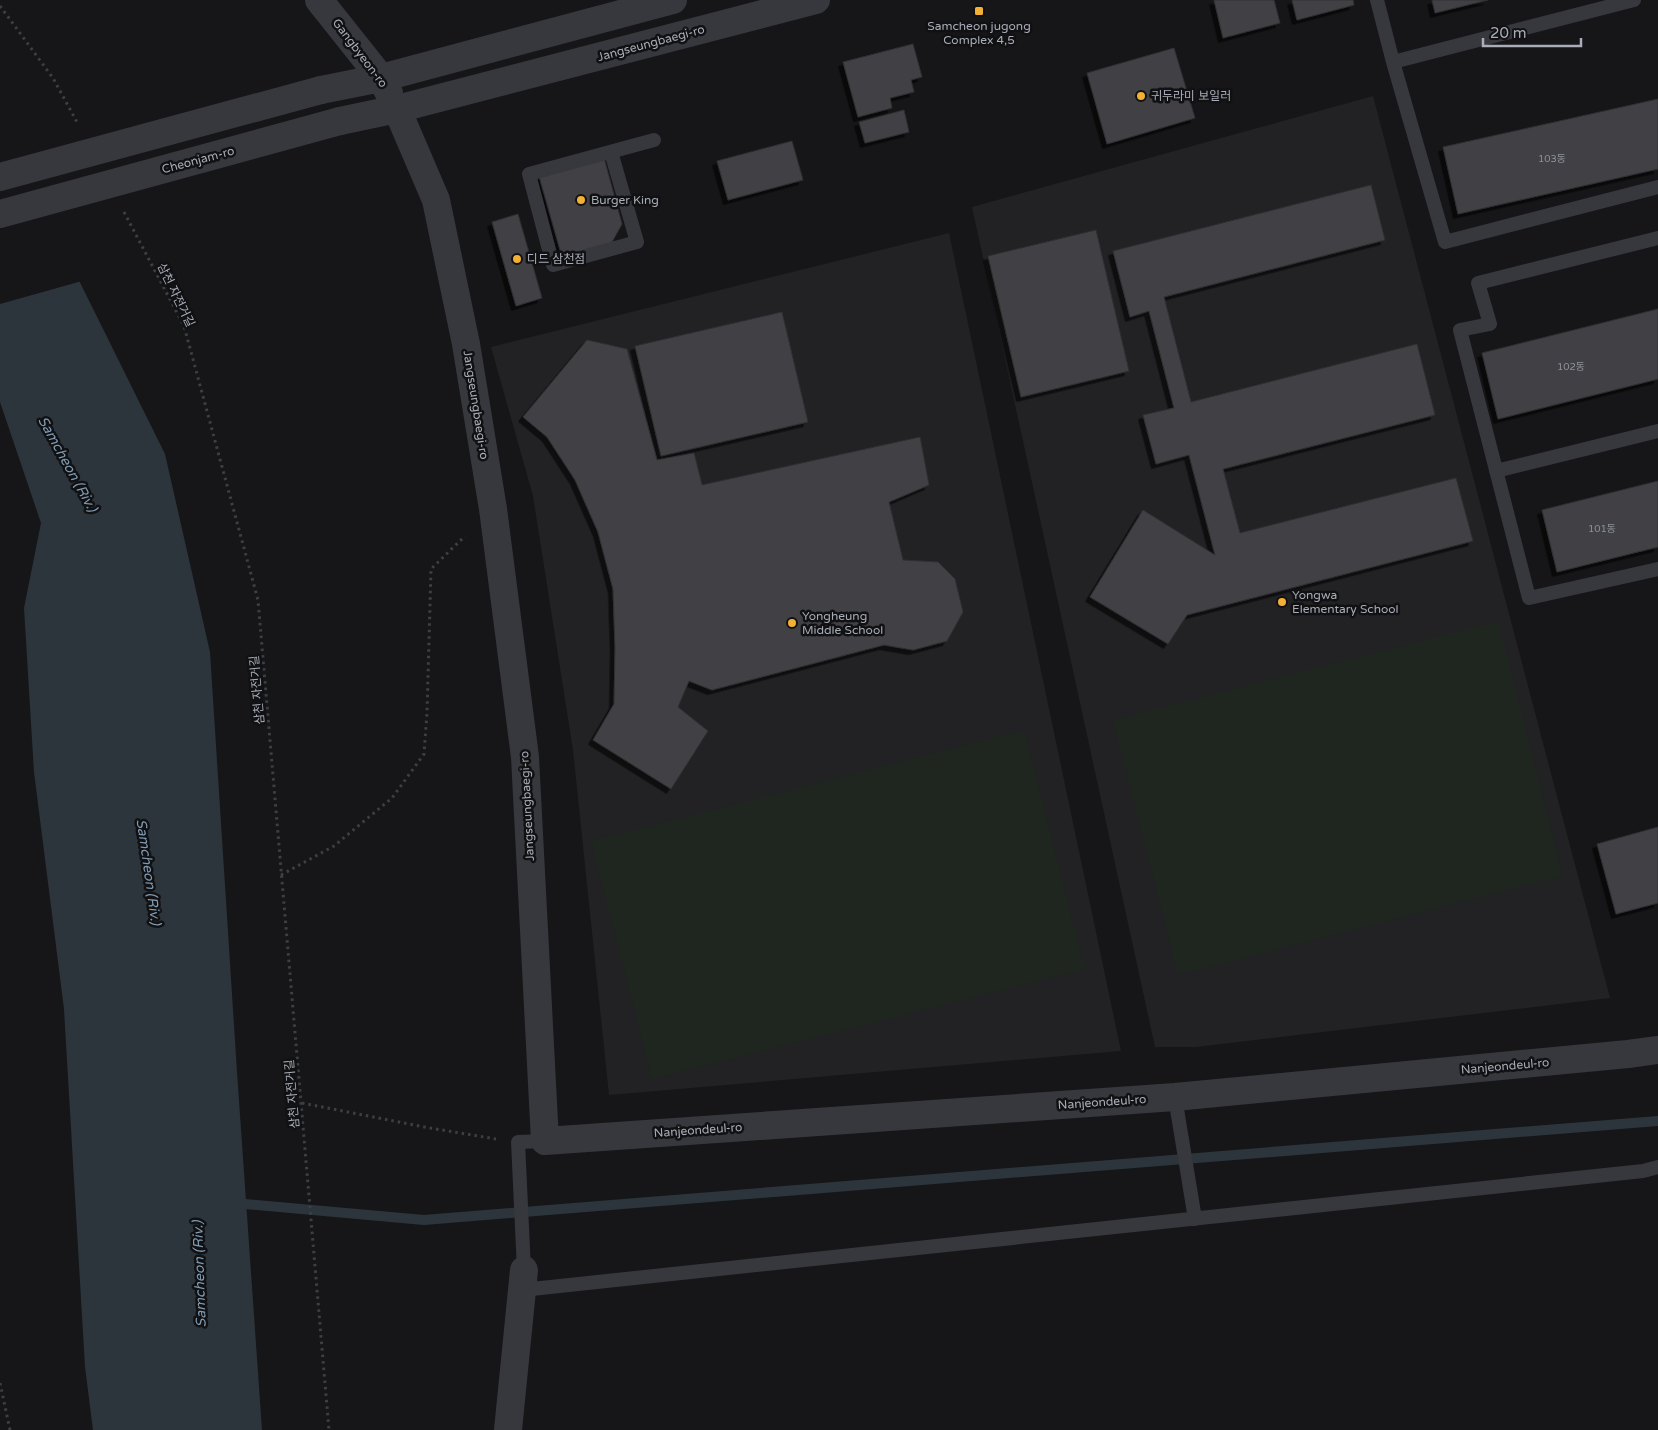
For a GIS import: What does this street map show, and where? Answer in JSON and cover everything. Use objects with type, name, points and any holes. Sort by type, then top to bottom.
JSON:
[{"type":"street","name":"Gangbyeon-ro","points":[[319,0],[381,78],[397,109]]},
{"type":"street","points":[[0,177],[321,90],[381,78],[673,0]]},
{"type":"street","name":"Jangseungbaegi-ro","points":[[532,1142],[525,757],[494,508],[466,344],[436,200],[397,109],[816,0]]},
{"type":"street","name":"Cheonjam-ro","points":[[0,214],[340,121],[397,109]]},
{"type":"street","name":"Nanjeondeul-ro","points":[[532,1142],[1175,1097],[1658,1050]]},
{"type":"street","points":[[508,1430],[523,1280]]},
{"type":"lane","points":[[1377,0],[1445,242],[1658,187]]},
{"type":"lane","points":[[1393,62],[1634,0]]},
{"type":"lane","points":[[611,152],[637,242],[553,265],[528,174],[654,140]]},
{"type":"lane","points":[[1658,238],[1478,283],[1490,324],[1460,330],[1529,598],[1658,569]]},
{"type":"lane","points":[[1496,471],[1658,432]]},
{"type":"lane","points":[[1175,1097],[1195,1219]]},
{"type":"lane","points":[[532,1142],[523,1280],[1195,1219],[1643,1171],[1658,1167]]},
{"type":"path","points":[[0,6],[53,78],[80,130]]},
{"type":"path","name":"삼천 자전거길","points":[[121,207],[184,326],[258,600],[329,1430]]},
{"type":"path","points":[[281,874],[334,846],[392,798],[424,754],[428,713],[431,569],[494,508]]},
{"type":"path","points":[[302,1103],[430,1128],[532,1142]]},
{"type":"path","points":[[0,1383],[10,1430]]},
{"type":"shaded area","name":"Yongwa Elementary School","points":[[1373,96],[1610,998],[1196,1047],[1155,1047],[972,207]]},
{"type":"shaded area","name":"Yongheung Middle School","points":[[949,233],[1121,1051],[609,1095],[573,750],[533,496],[491,347]]},
{"type":"shaded area","points":[[1498,621],[1563,876],[1178,975],[1113,720]]},
{"type":"shaded area","points":[[1024,730],[1085,969],[652,1079],[591,841]]},
{"type":"water","name":"Samcheon (Riv.)","points":[[0,121],[165,454],[210,652],[262,1430],[93,1430],[85,1367],[64,1009],[34,772],[24,608],[41,523],[0,402]]},
{"type":"pier","points":[[0,118],[82,281],[0,304]]},
{"type":"building","points":[[1214,0],[1274,0],[1280,23],[1223,38]]},
{"type":"building","points":[[1292,0],[1353,0],[1354,5],[1297,20]]},
{"type":"building","points":[[1432,0],[1488,0],[1435,13]]},
{"type":"building","points":[[913,44],[922,77],[911,80],[914,92],[890,98],[892,108],[858,117],[843,62]]},
{"type":"building","name":"귀두라미 보일러","points":[[1174,48],[1195,118],[1107,144],[1087,73]]},
{"type":"building","points":[[1658,99],[1658,169],[1458,214],[1443,147]]},
{"type":"building","points":[[904,110],[909,132],[865,143],[859,122]]},
{"type":"building","points":[[792,141],[803,180],[728,200],[717,161]]},
{"type":"building","name":"Burger King","points":[[604,158],[622,224],[611,244],[562,257],[539,176]]},
{"type":"building","points":[[1371,185],[1385,240],[1164,297],[1191,402],[1417,344],[1435,415],[1223,469],[1240,533],[1456,478],[1473,541],[1187,615],[1168,644],[1090,597],[1143,510],[1215,555],[1189,455],[1156,464],[1143,415],[1174,408],[1149,311],[1130,317],[1113,251]]},
{"type":"building","points":[[518,214],[542,298],[516,306],[492,222]]},
{"type":"building","points":[[1096,230],[1129,371],[1021,397],[988,256]]},
{"type":"building","points":[[1658,309],[1658,379],[1498,419],[1482,353]]},
{"type":"building","points":[[782,312],[808,422],[661,456],[635,346]]},
{"type":"building","points":[[587,340],[627,349],[657,460],[694,453],[702,485],[920,437],[929,485],[889,502],[903,560],[938,562],[955,579],[963,612],[947,641],[913,650],[884,645],[712,690],[689,681],[678,707],[708,731],[671,789],[593,740],[614,704],[613,589],[598,532],[575,480],[547,437],[523,417]]},
{"type":"building","points":[[1658,481],[1658,547],[1557,572],[1542,510]]},
{"type":"building","points":[[1658,827],[1658,903],[1616,914],[1597,844]]},
{"type":"waterway","points":[[234,1203],[424,1220],[1658,1121]]},
{"type":"place","name":"Samcheon jugong Complex 4,5","points":[[979,11]]},
{"type":"place","name":"귀두라미 보일러","points":[[1141,96]]},
{"type":"place","name":"Burger King","points":[[581,200]]},
{"type":"place","name":"디드 삼천점","points":[[517,259]]},
{"type":"place","name":"Yongwa Elementary School","points":[[1282,602]]},
{"type":"place","name":"Yongheung Middle School","points":[[792,623]]}]
